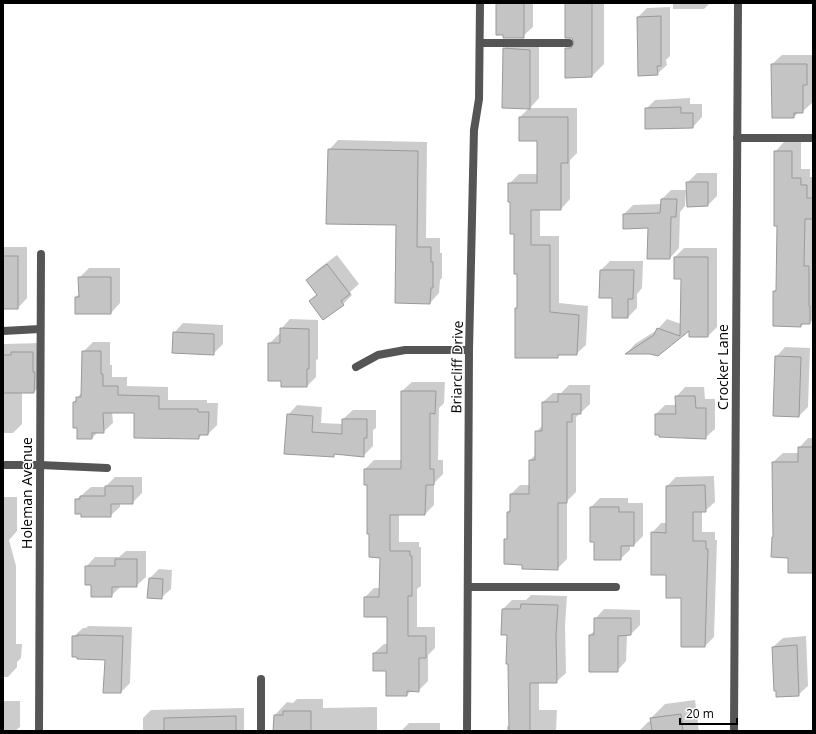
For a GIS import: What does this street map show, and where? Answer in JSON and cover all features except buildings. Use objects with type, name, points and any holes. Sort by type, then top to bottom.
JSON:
[{"type":"street","name":"Briarcliff Drive","points":[[467,731],[469,350],[474,130],[479,99],[480,3]]},
{"type":"street","name":"Crocker Lane","points":[[734,731],[738,3]]},
{"type":"street","points":[[480,43],[569,43]]},
{"type":"street","points":[[737,138],[813,138]]},
{"type":"street","name":"Holeman Avenue","points":[[39,731],[41,254]]},
{"type":"street","points":[[3,331],[40,329]]},
{"type":"street","points":[[356,367],[378,355],[405,350],[469,350]]},
{"type":"street","points":[[3,464],[107,468]]},
{"type":"street","points":[[468,587],[616,587]]},
{"type":"street","points":[[261,679],[261,731]]}]
